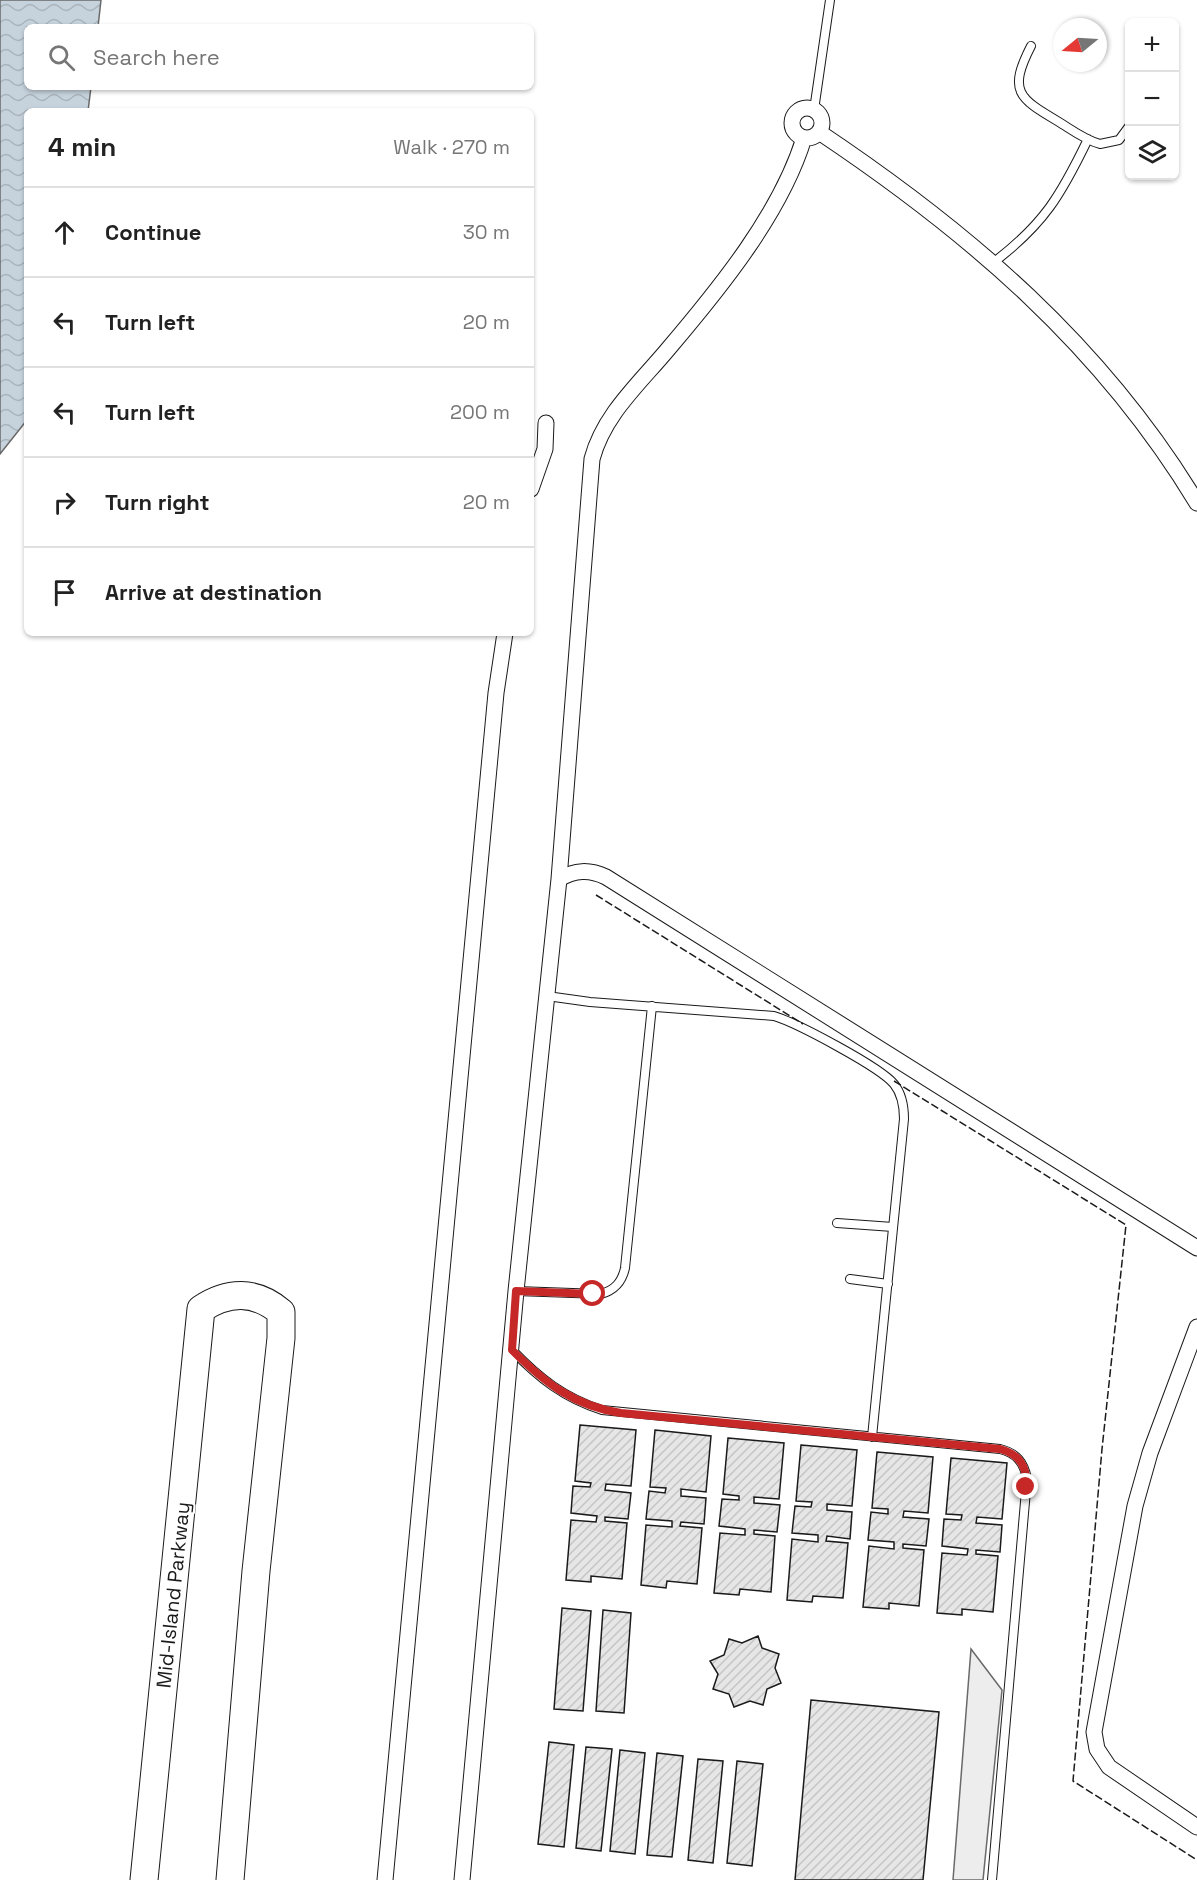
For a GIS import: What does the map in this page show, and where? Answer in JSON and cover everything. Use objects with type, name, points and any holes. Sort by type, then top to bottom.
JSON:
[{"type":"highway","name":"Mid-Island Parkway","points":[[144,1880],[201,1309],[222,1298],[243,1295],[263,1300],[281,1312],[277,1391],[256,1571],[230,1880]]},
{"type":"street","points":[[462,1880],[516,1291],[559,879],[590,471],[595,447],[613,413],[697,313],[768,214],[811,135],[821,120],[814,110],[801,110],[793,118],[794,130],[811,135],[926,206],[994,262],[1095,364],[1162,450],[1197,503]]},
{"type":"street","points":[[534,480],[545,449],[546,423]]},
{"type":"street","points":[[385,1880],[496,693],[505,636]]},
{"type":"street","points":[[559,879],[578,872],[597,873],[606,877],[1197,1248]]},
{"type":"street","points":[[1197,1327],[1150,1453],[1137,1497],[1094,1732],[1098,1749],[1109,1767],[1197,1827]]},
{"type":"lane","points":[[814,110],[830,0]]},
{"type":"lane","points":[[1031,46],[1018,75],[1024,99],[1036,109],[1088,140],[1100,144],[1113,143],[1124,135],[1129,126]]},
{"type":"lane","points":[[994,262],[1031,231],[1054,204],[1088,140]]},
{"type":"lane","points":[[547,996],[781,1018],[801,1027],[889,1079],[899,1093],[904,1110],[872,1437]]},
{"type":"lane","points":[[516,1291],[601,1294],[615,1288],[623,1275],[652,1006]]},
{"type":"lane","points":[[837,1223],[893,1227]]},
{"type":"lane","points":[[849,1280],[888,1284]]},
{"type":"lane","points":[[512,1350],[548,1384],[582,1404],[602,1410],[1000,1449],[1016,1455],[1026,1470],[1024,1511],[992,1880]]},
{"type":"shaded area","points":[[971,1649],[1002,1690],[983,1880],[953,1880]]},
{"type":"water","points":[[0,0],[101,0],[98,24],[24,24],[24,90],[91,90],[88,108],[24,108],[24,424],[0,454]]},
{"type":"building","points":[[580,1425],[636,1430],[631,1486],[606,1484],[605,1490],[631,1493],[628,1519],[605,1517],[605,1521],[627,1523],[622,1579],[591,1576],[591,1582],[566,1580],[571,1520],[596,1522],[597,1516],[571,1513],[573,1486],[590,1487],[591,1483],[575,1481]]},
{"type":"building","points":[[655,1430],[711,1436],[706,1492],[681,1489],[681,1496],[706,1498],[704,1524],[681,1522],[680,1526],[702,1528],[697,1584],[667,1581],[666,1588],[641,1585],[646,1525],[672,1527],[672,1521],[646,1519],[649,1491],[665,1493],[666,1488],[650,1487]]},
{"type":"building","points":[[728,1438],[784,1443],[779,1499],[754,1497],[754,1503],[780,1505],[777,1532],[754,1530],[754,1534],[775,1536],[771,1592],[740,1589],[739,1595],[714,1593],[720,1533],[745,1535],[745,1529],[719,1526],[722,1499],[739,1500],[739,1496],[723,1494]]},
{"type":"building","points":[[801,1445],[857,1450],[852,1506],[827,1504],[827,1510],[852,1512],[850,1539],[827,1536],[826,1541],[848,1543],[843,1598],[813,1596],[812,1602],[787,1600],[792,1539],[818,1542],[818,1535],[792,1533],[795,1506],[811,1507],[812,1502],[796,1501]]},
{"type":"building","points":[[877,1452],[933,1457],[928,1513],[904,1511],[903,1517],[929,1519],[926,1546],[903,1544],[903,1548],[924,1550],[919,1606],[889,1603],[889,1609],[863,1607],[869,1546],[894,1549],[894,1542],[868,1540],[871,1512],[888,1514],[888,1509],[872,1508]]},
{"type":"building","points":[[951,1458],[1007,1463],[1002,1519],[977,1517],[976,1523],[1002,1525],[1000,1552],[976,1550],[976,1554],[998,1556],[993,1612],[962,1609],[962,1615],[937,1613],[942,1553],[967,1555],[968,1549],[942,1546],[944,1519],[961,1520],[962,1515],[946,1514]]},
{"type":"building","points":[[562,1608],[591,1611],[583,1711],[554,1709]]},
{"type":"building","points":[[603,1610],[631,1613],[624,1713],[596,1711]]},
{"type":"building","points":[[758,1636],[762,1648],[779,1654],[775,1668],[781,1683],[767,1689],[763,1705],[750,1701],[734,1707],[729,1694],[713,1689],[718,1674],[710,1661],[724,1655],[729,1639],[742,1643]]},
{"type":"building","points":[[811,1700],[939,1712],[923,1880],[795,1880]]},
{"type":"building","points":[[549,1742],[574,1745],[564,1847],[538,1844]]},
{"type":"building","points":[[586,1747],[612,1749],[601,1851],[576,1848]]},
{"type":"building","points":[[620,1750],[645,1753],[635,1854],[610,1851]]},
{"type":"building","points":[[657,1753],[683,1756],[672,1857],[647,1855]]},
{"type":"building","points":[[698,1759],[723,1761],[713,1863],[688,1860]]},
{"type":"building","points":[[737,1761],[763,1764],[752,1866],[727,1863]]},
{"type":"fence","points":[[596,895],[803,1024]]},
{"type":"fence","points":[[894,1081],[1126,1225],[1102,1449],[1073,1781],[1197,1860]]},
{"type":"route","points":[[593,1294],[516,1291],[512,1350],[548,1384],[582,1404],[621,1413],[1000,1449],[1016,1455],[1022,1462],[1026,1470],[1026,1487]]}]
